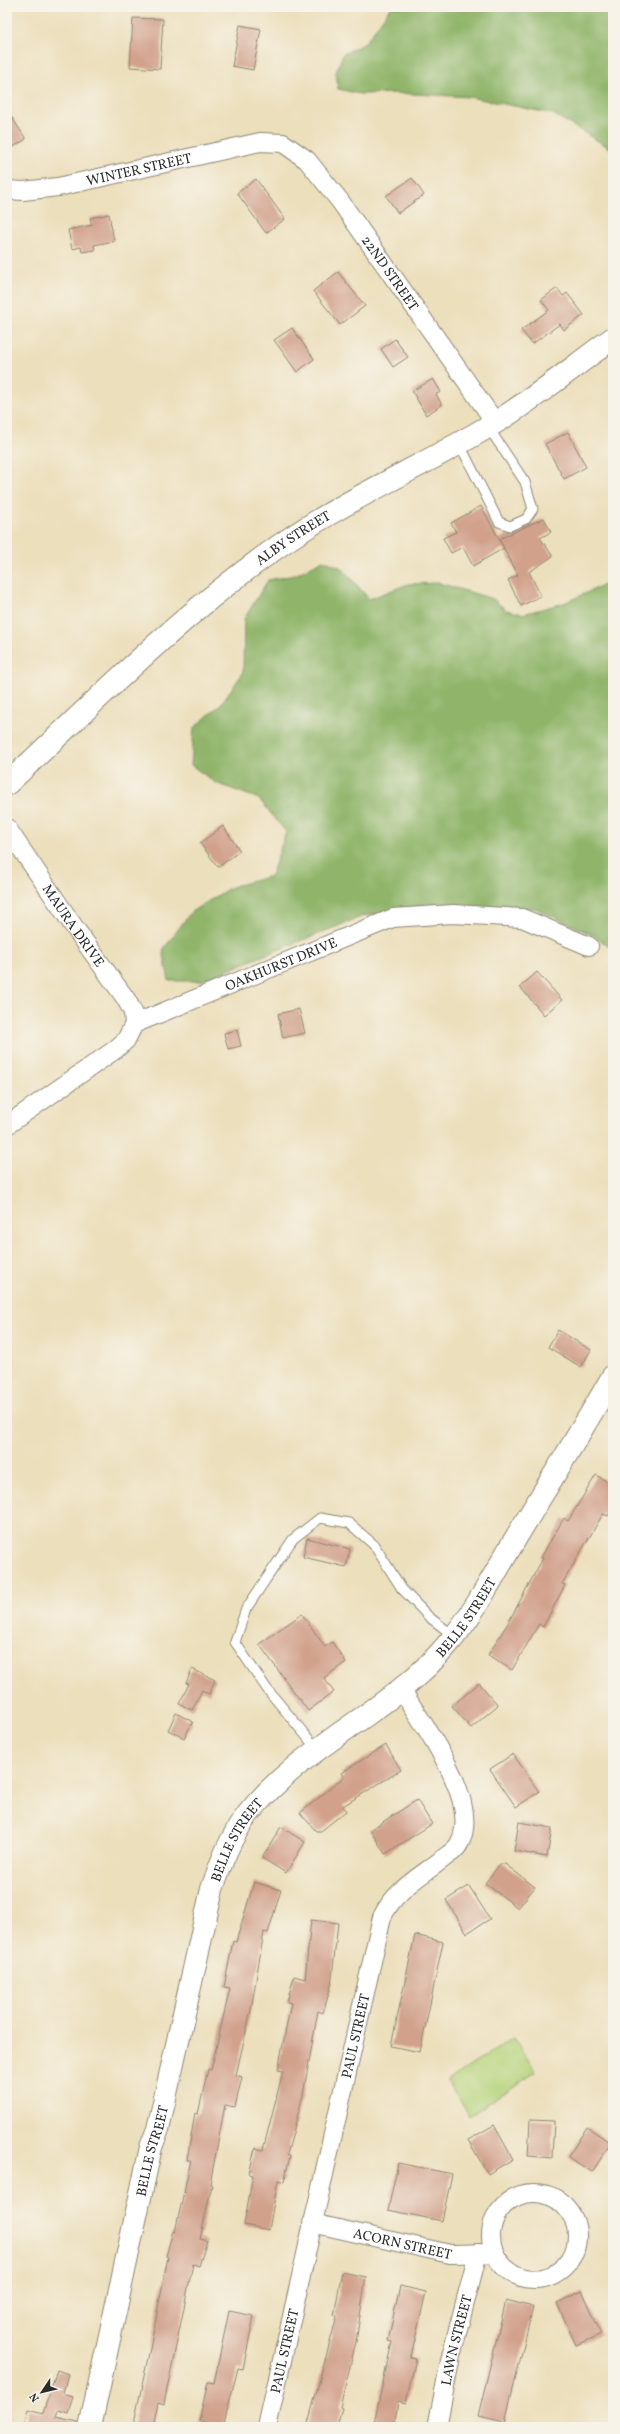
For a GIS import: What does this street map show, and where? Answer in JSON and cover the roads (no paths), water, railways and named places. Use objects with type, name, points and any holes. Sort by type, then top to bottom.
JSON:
[{"type":"street","name":"WINTER STREET","points":[[7,190],[23,191],[58,187],[270,141]]},
{"type":"street","name":"22ND STREET","points":[[270,141],[283,143],[307,160],[340,200],[491,425]]},
{"type":"street","name":"ALBY STREET","points":[[7,784],[150,650],[213,596],[268,553],[345,504],[491,425],[613,338]]},
{"type":"street","name":"MAURA DRIVE","points":[[7,828],[77,931],[126,999],[133,1012],[134,1024]]},
{"type":"street","name":"OAKHURST DRIVE","points":[[134,1024],[393,918],[453,914],[522,918],[589,946]]},
{"type":"street","points":[[7,1125],[116,1049],[126,1040],[134,1024]]},
{"type":"street","name":"BELLE STREET","points":[[90,2427],[151,2147],[158,2129],[212,1888],[222,1859],[247,1815],[264,1796],[317,1750],[401,1689],[434,1659],[454,1636],[476,1603],[613,1376]]},
{"type":"street","name":"PAUL STREET","points":[[267,2427],[382,1917],[396,1895],[457,1848],[465,1828],[464,1810],[457,1786],[401,1689]]},
{"type":"street","points":[[528,2193],[542,2193],[556,2199],[567,2208],[574,2220],[577,2234],[576,2248],[564,2266],[546,2277],[533,2279],[519,2276],[507,2269],[487,2253],[492,2245],[491,2231],[495,2217],[503,2206],[514,2198],[528,2193]]},
{"type":"street","name":"ACORN STREET","points":[[312,2223],[450,2254],[487,2253]]},
{"type":"street","name":"LAWN STREET","points":[[437,2427],[451,2356],[487,2253]]},
{"type":"lane","points":[[459,443],[499,522],[510,526],[526,519],[533,509],[525,482],[491,425]]},
{"type":"lane","points":[[317,1750],[266,1689],[235,1642],[246,1609],[293,1539],[320,1518],[348,1523],[374,1545],[402,1589],[429,1618],[454,1636]]}]
